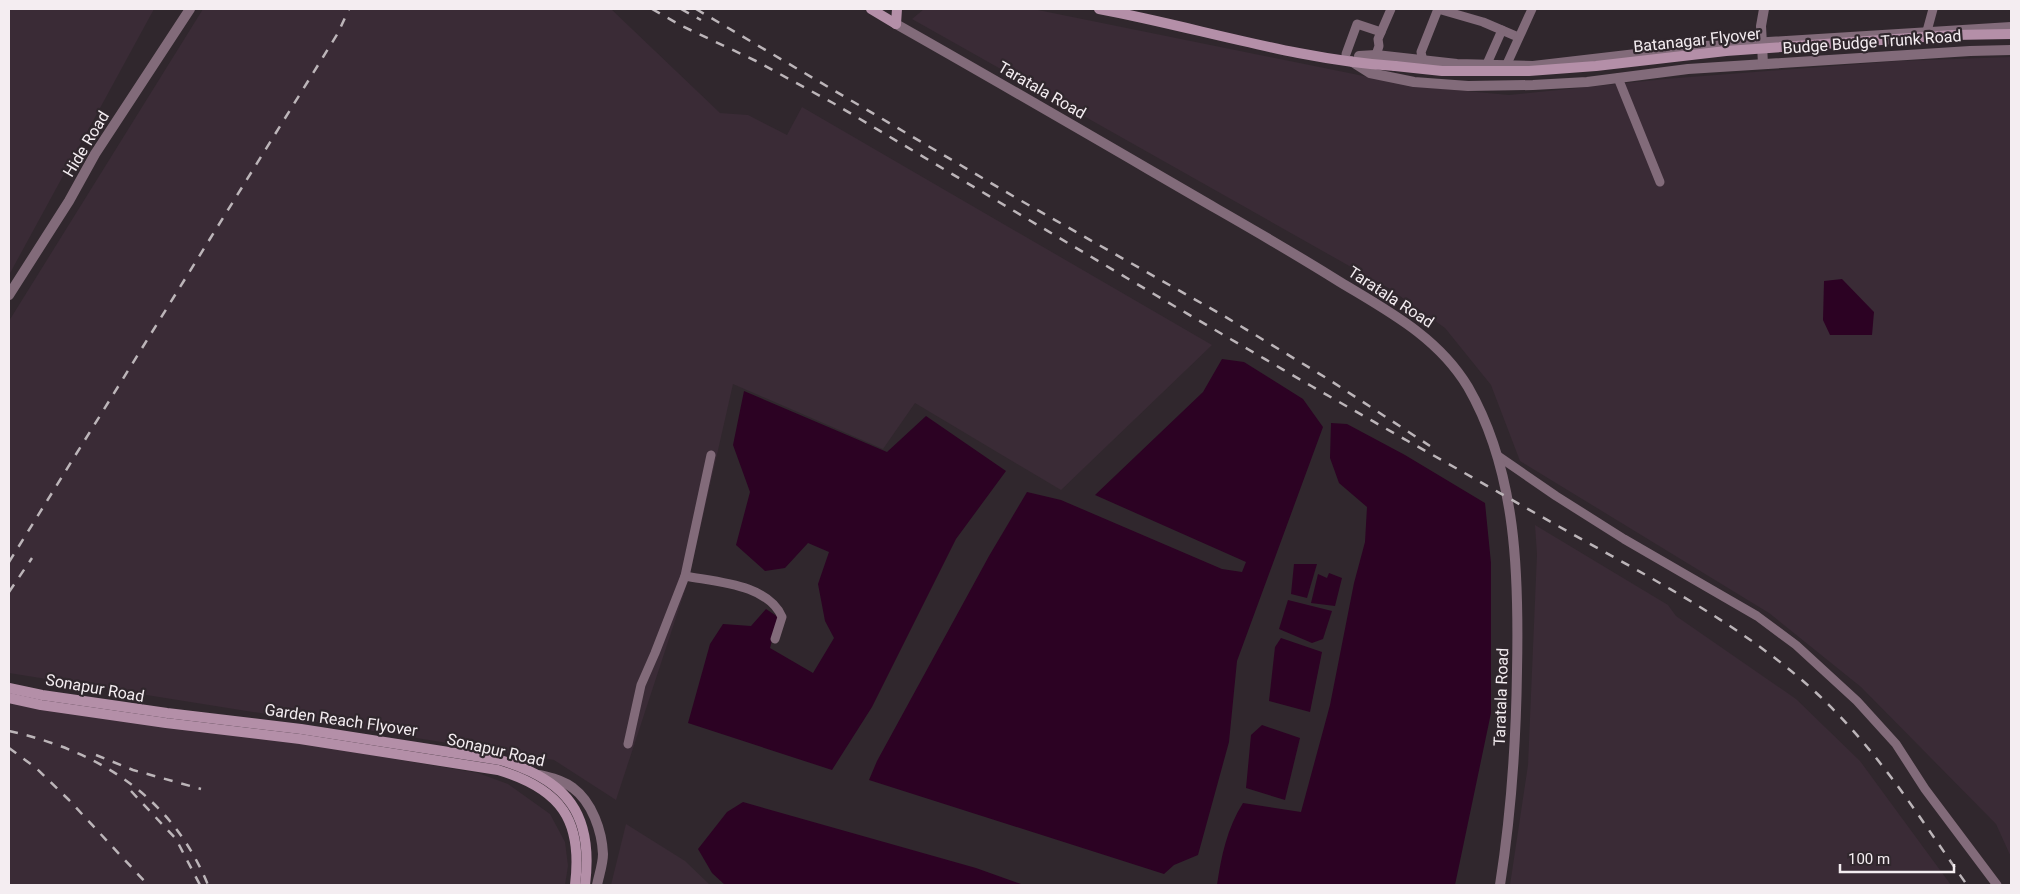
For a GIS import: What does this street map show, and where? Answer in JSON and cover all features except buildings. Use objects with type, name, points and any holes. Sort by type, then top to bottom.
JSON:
[{"type":"main road","name":"Taratala Road","points":[[871,9],[896,24]]},
{"type":"main road","points":[[896,24],[897,9]]},
{"type":"main road","points":[[1099,9],[1272,46],[1352,57]]},
{"type":"main road","points":[[1126,9],[1352,57]]},
{"type":"main road","name":"Batanagar Flyover","points":[[1352,57],[1391,66],[1442,71],[1529,71],[1596,66],[1726,51],[1954,35],[2011,34]]},
{"type":"main road","name":"Garden Reach Flyover","points":[[9,688],[42,696],[301,729],[500,760],[522,767],[554,785],[565,796],[576,814],[584,832],[587,851],[585,885]]},
{"type":"main road","name":"Garden Reach Flyover","points":[[9,698],[40,705],[166,723],[300,738],[498,770],[519,776],[536,784],[551,796],[568,818],[578,852],[575,885]]},
{"type":"street","name":"Hide Road","points":[[9,295],[69,201],[95,154],[190,9]]},
{"type":"street","points":[[1376,55],[1379,46],[1377,40],[1391,9]]},
{"type":"street","points":[[1423,62],[1421,52],[1438,9],[1518,37]]},
{"type":"street","points":[[1506,66],[1532,9]]},
{"type":"street","points":[[1763,64],[1764,9]]},
{"type":"street","points":[[1927,31],[1933,9]]},
{"type":"street","name":"Taratala Road","points":[[896,24],[1276,243],[1418,330],[1448,359],[1468,387],[1498,456],[1508,499],[1518,622],[1516,725],[1507,844],[1500,885]]},
{"type":"street","points":[[1352,57],[1357,24],[1381,32]]},
{"type":"street","name":"Budge Budge Trunk Road","points":[[1352,57],[1376,55],[1423,62],[1506,66],[1563,63],[1762,41],[2011,27]]},
{"type":"street","points":[[1486,66],[1502,30]]},
{"type":"street","name":"Budge Budge Trunk Road","points":[[1352,57],[1370,73],[1378,76],[1442,84],[1533,86],[1688,69],[2011,50]]},
{"type":"street","points":[[1618,78],[1660,182]]},
{"type":"street","points":[[628,744],[641,684],[655,654],[685,576],[711,456]]},
{"type":"street","points":[[1498,456],[1624,539],[1757,616],[1796,645],[1857,701],[1896,744],[1925,788],[1997,885]]},
{"type":"street","points":[[685,576],[757,591],[776,608],[782,617],[775,639]]},
{"type":"street","name":"Sonapur Road","points":[[9,688],[146,712],[336,736],[458,756],[559,780],[574,788],[582,798],[592,813],[600,833],[603,856],[597,885]]},
{"type":"shaded area","points":[[9,9],[154,9],[9,275]]},
{"type":"shaded area","points":[[203,9],[611,9],[720,113],[748,115],[787,135],[802,107],[1212,345],[1061,490],[915,403],[883,449],[733,384],[689,578],[616,800],[554,760],[9,673],[9,321]]},
{"type":"shaded area","points":[[924,9],[1033,9],[1413,86],[1509,95],[1665,79],[1898,61],[2011,57],[2011,857],[1996,824],[1861,687],[1769,613],[1520,461],[1491,385],[1445,328],[1390,289],[912,19]]},
{"type":"shaded area","points":[[1842,279],[1874,312],[1872,335],[1830,335],[1823,320],[1824,281]]},
{"type":"shaded area","points":[[1222,359],[1244,362],[1303,399],[1323,427],[1237,661],[1229,742],[1198,855],[1174,865],[1164,874],[869,780],[877,761],[989,556],[1027,492],[1061,500],[1222,569],[1242,572],[1246,562],[1095,495],[1203,392]]},
{"type":"shaded area","points":[[744,391],[887,452],[926,416],[1006,471],[956,539],[872,707],[832,770],[688,723],[710,644],[723,624],[751,626],[766,609],[778,617],[770,648],[813,673],[834,638],[825,621],[818,584],[829,552],[808,543],[785,568],[765,571],[736,545],[750,492],[733,445]]},
{"type":"shaded area","points":[[1331,423],[1347,424],[1405,455],[1485,503],[1491,563],[1491,713],[1455,885],[1217,885],[1225,843],[1243,803],[1301,812],[1330,705],[1354,583],[1365,542],[1367,507],[1339,483],[1330,458]]},
{"type":"shaded area","points":[[1535,525],[1668,605],[1676,616],[1796,699],[1860,761],[1951,885],[1510,885],[1528,765],[1537,554]]},
{"type":"shaded area","points":[[1294,564],[1317,564],[1307,598],[1291,594]]},
{"type":"shaded area","points":[[1329,573],[1342,578],[1335,606],[1311,603],[1318,574],[1327,578]]},
{"type":"shaded area","points":[[1288,600],[1332,611],[1323,639],[1312,643],[1279,629]]},
{"type":"shaded area","points":[[1281,638],[1322,652],[1310,712],[1269,701],[1275,647]]},
{"type":"shaded area","points":[[9,694],[478,773],[508,784],[550,814],[565,842],[568,866],[565,885],[9,885]]},
{"type":"shaded area","points":[[1262,725],[1300,738],[1285,800],[1246,788],[1251,735]]},
{"type":"shaded area","points":[[743,802],[976,868],[1024,885],[725,885],[712,873],[698,849],[727,812]]},
{"type":"shaded area","points":[[626,824],[685,861],[710,885],[611,885]]},
{"type":"railway","points":[[9,562],[338,33],[349,9]]},
{"type":"railway","points":[[652,9],[682,26],[756,61],[833,103],[1262,357],[1642,573],[1730,626],[1758,645],[1811,688],[1856,734],[1895,782],[1967,885]]},
{"type":"railway","points":[[681,9],[701,20]]},
{"type":"railway","points":[[696,9],[1018,199],[1224,316],[1328,379],[1430,446]]},
{"type":"railway","points":[[9,592],[32,558]]},
{"type":"railway","points":[[9,731],[73,751],[102,765],[129,782],[153,803],[174,827],[193,854],[208,885]]},
{"type":"railway","points":[[9,748],[36,768],[69,800],[148,885]]},
{"type":"railway","points":[[96,755],[133,770],[201,789]]},
{"type":"railway","points":[[131,791],[176,839],[200,885]]}]
